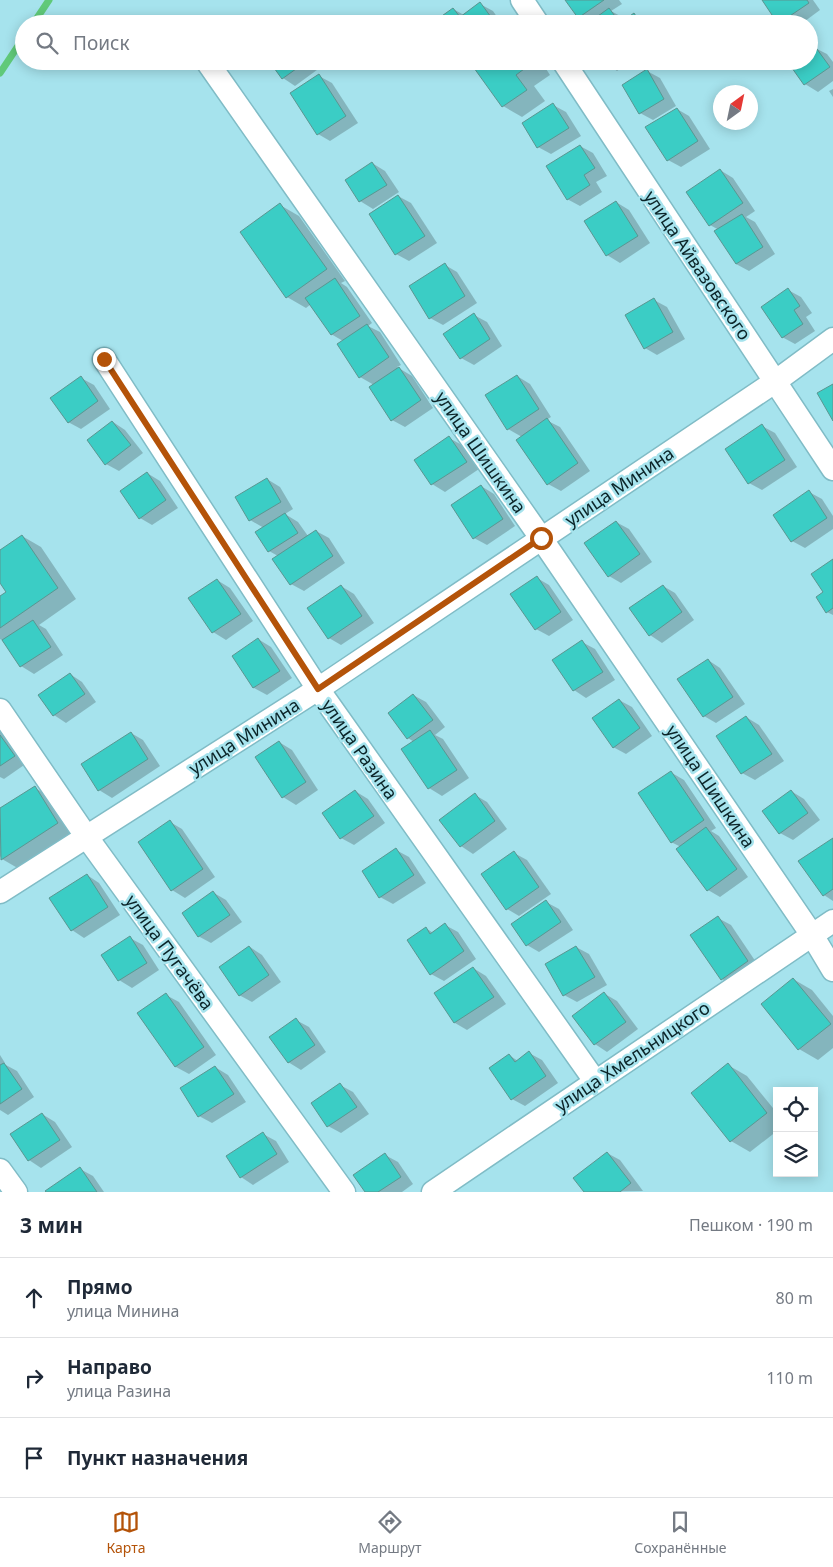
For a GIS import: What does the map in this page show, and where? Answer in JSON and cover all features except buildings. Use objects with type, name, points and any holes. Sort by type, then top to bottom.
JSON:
[{"type":"street","points":[[522,0],[532,15]]},
{"type":"street","name":"улица Шишкина","points":[[213,70],[541,538],[812,935],[833,970]]},
{"type":"street","name":"улица Айвазовского","points":[[569,70],[833,469]]},
{"type":"street","name":"улица Минина","points":[[0,892],[318,689],[776,381],[833,339]]},
{"type":"street","name":"улица Разина","points":[[104,359],[318,689],[595,1081]]},
{"type":"street","name":"улица Пугачёва","points":[[0,710],[86,836],[344,1192]]},
{"type":"street","name":"улица Хмельницкого","points":[[433,1192],[833,921]]},
{"type":"street","points":[[0,1170],[16,1192]]},
{"type":"waterway","points":[[39,15],[49,0]]},
{"type":"waterway","points":[[0,73],[15,50]]},
{"type":"route","points":[[104,359],[318,689],[541,538]]}]
